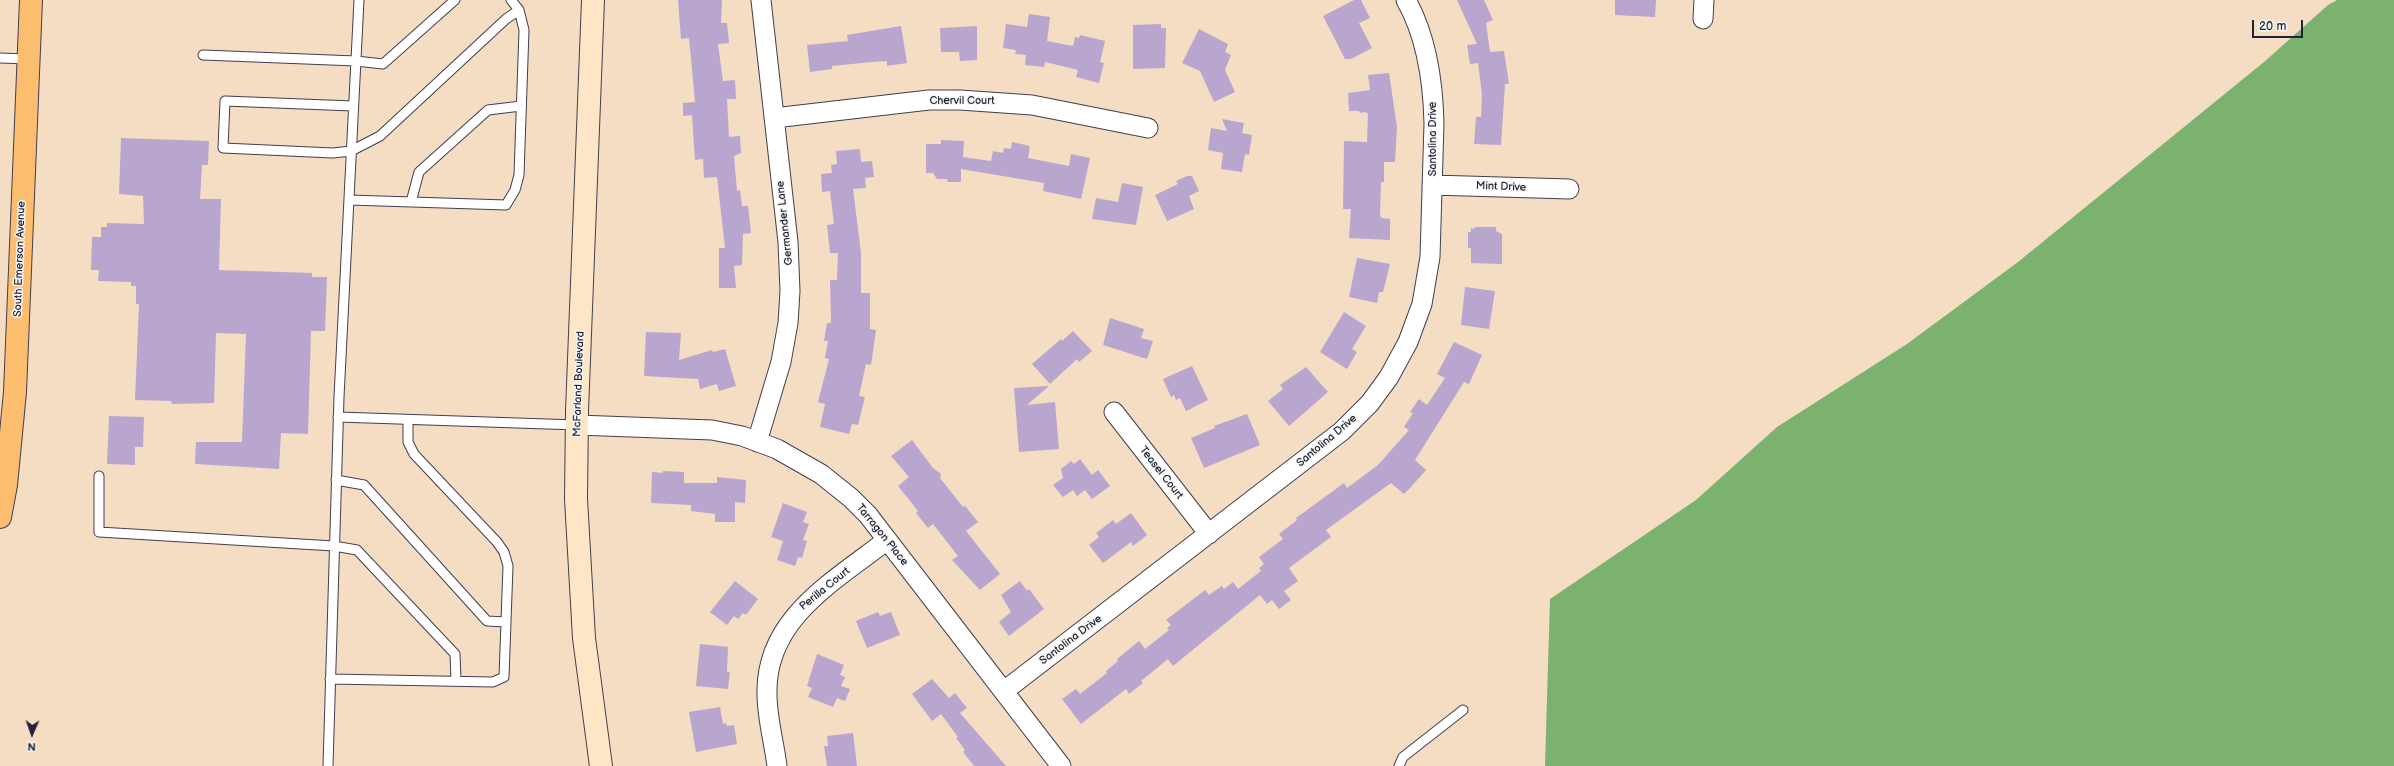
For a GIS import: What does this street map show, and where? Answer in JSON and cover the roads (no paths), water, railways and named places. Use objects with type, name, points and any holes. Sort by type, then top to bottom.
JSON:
[{"type":"main road","name":"South Emerson Avenue","points":[[0,517],[6,484],[15,392],[30,0]]},
{"type":"street","name":"McFarland Boulevard","points":[[593,0],[577,425],[576,499],[580,587],[590,689],[601,766]]},
{"type":"street","name":"Germander Lane","points":[[757,442],[781,362],[788,323],[790,291],[788,242],[761,0]]},
{"type":"street","name":"Santolina Drive","points":[[1004,691],[1342,431],[1370,403],[1389,377],[1412,334],[1426,289],[1430,257],[1434,123],[1432,84],[1422,39],[1406,0]]},
{"type":"street","points":[[1703,20],[1704,0]]},
{"type":"street","name":"Chervil Court","points":[[774,118],[929,100],[960,100],[1032,105],[1148,128]]},
{"type":"street","name":"Mint Drive","points":[[1432,185],[1569,189]]},
{"type":"street","name":"Teasel Court","points":[[1114,412],[1209,534]]},
{"type":"street","name":"Tarragon Place","points":[[577,425],[712,430],[777,449],[835,484],[858,505],[887,540],[1061,766]]},
{"type":"street","name":"Perilla Court","points":[[777,766],[767,694],[770,662],[778,639],[791,620],[807,602],[887,540]]},
{"type":"lane","points":[[328,766],[338,418],[359,0]]},
{"type":"lane","points":[[203,55],[356,61],[383,64],[455,0]]},
{"type":"lane","points":[[349,200],[506,205],[515,190],[519,175],[524,30],[519,10],[511,0]]},
{"type":"lane","points":[[354,106],[225,101],[222,148],[333,153],[351,151],[380,136],[506,19],[519,10]]},
{"type":"lane","points":[[0,58],[28,59]]},
{"type":"lane","points":[[411,202],[419,172],[488,110],[521,106]]},
{"type":"lane","points":[[338,418],[577,425]]},
{"type":"lane","points":[[330,679],[493,682],[504,677],[508,566],[504,552],[497,542],[414,454],[408,442],[408,420]]},
{"type":"lane","points":[[99,476],[99,532],[334,546],[357,550],[455,654],[456,681]]},
{"type":"lane","points":[[336,480],[364,485],[488,621],[506,622]]},
{"type":"lane","points":[[1399,766],[1403,757],[1463,710]]}]
